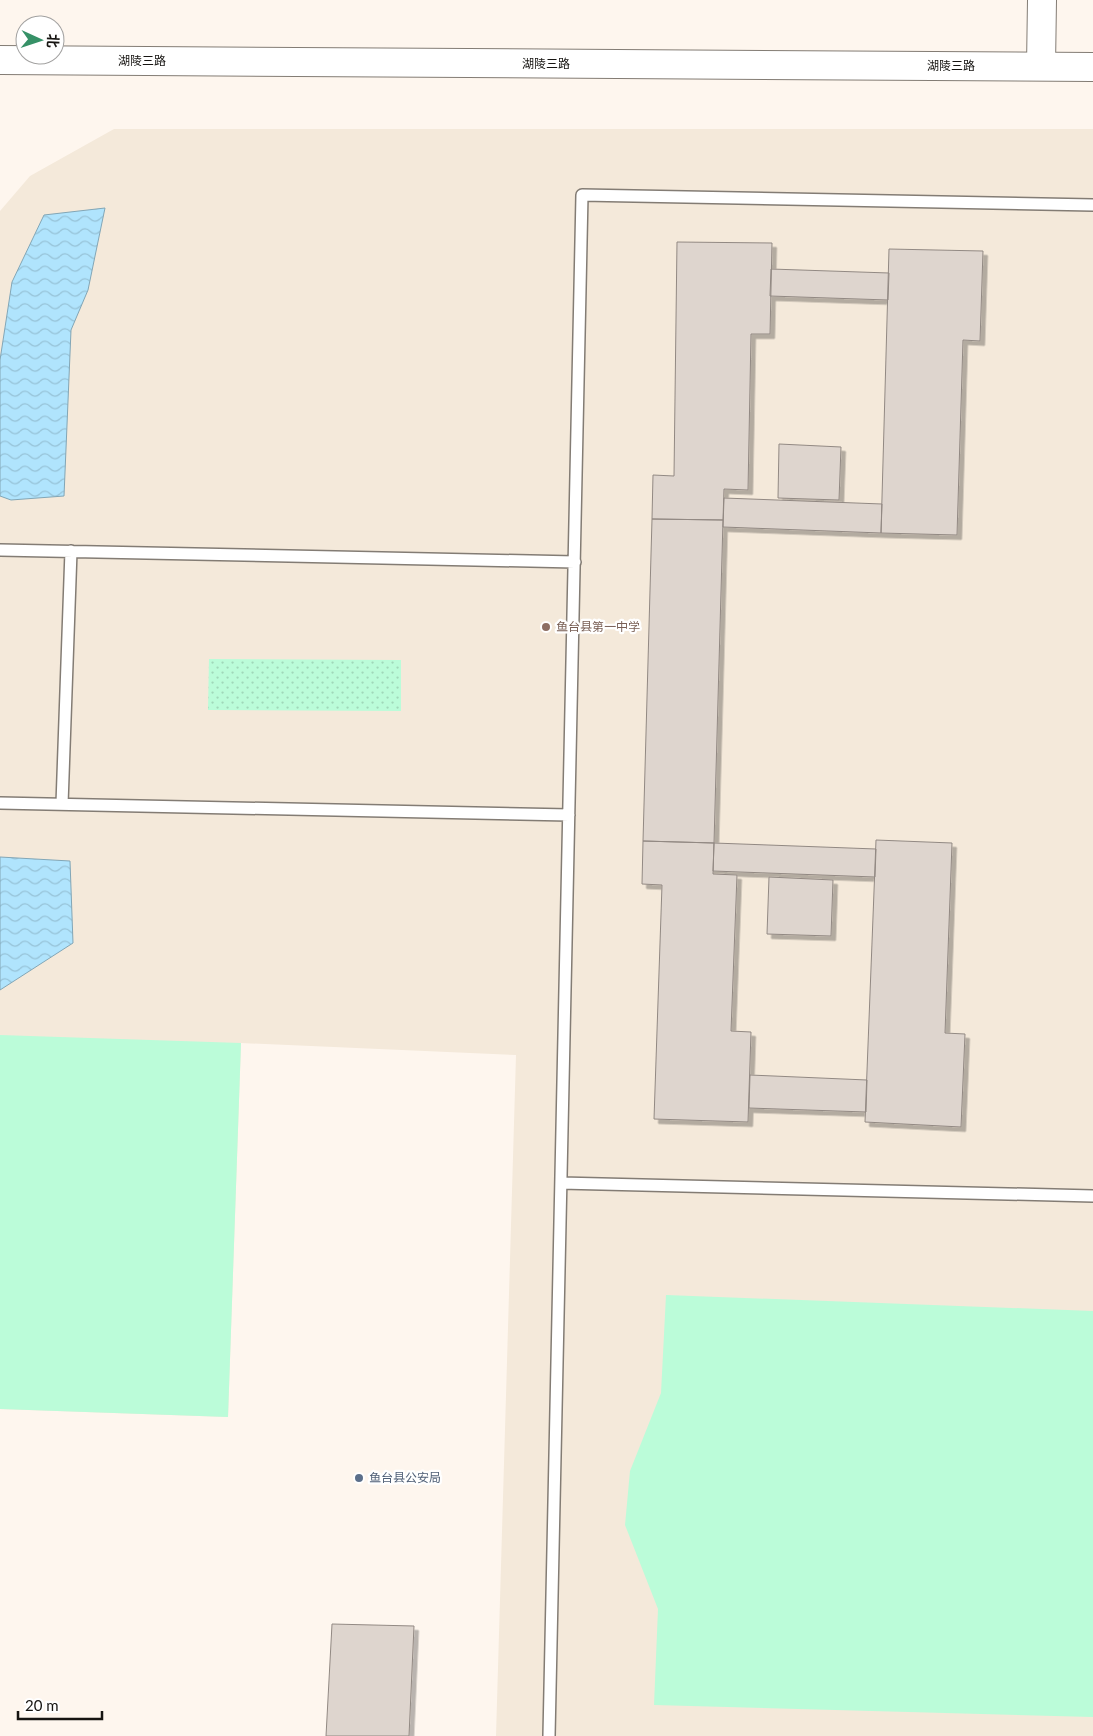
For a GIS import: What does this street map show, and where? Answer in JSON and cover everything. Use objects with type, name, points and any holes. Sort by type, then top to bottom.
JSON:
[{"type":"main road","points":[[1041,66],[1042,0]]},
{"type":"main road","name":"湖陵三路","points":[[0,60],[1093,67]]},
{"type":"lane","points":[[549,1736],[582,195],[1093,205]]},
{"type":"lane","points":[[0,550],[575,562]]},
{"type":"lane","points":[[62,804],[71,551]]},
{"type":"lane","points":[[0,803],[569,815]]},
{"type":"lane","points":[[561,1183],[1093,1196]]},
{"type":"shaded area","name":"鱼台县第一中学","points":[[114,129],[1093,129],[1093,1736],[496,1736],[516,1055],[241,1043],[228,1417],[0,1409],[0,211],[30,176]]},
{"type":"green space","points":[[209,659],[401,660],[401,711],[208,710]]},
{"type":"green space","points":[[0,1035],[241,1043],[228,1417],[0,1409]]},
{"type":"green space","points":[[666,1295],[1093,1311],[1093,1717],[654,1705],[658,1609],[625,1525],[630,1471],[661,1393]]},
{"type":"water","points":[[105,208],[88,290],[71,330],[64,496],[11,500],[0,496],[0,360],[12,282],[44,215]]},
{"type":"water","points":[[0,857],[70,861],[73,943],[0,990]]},
{"type":"building","points":[[677,242],[772,243],[770,334],[751,334],[748,490],[724,489],[723,520],[652,519],[653,475],[674,476]]},
{"type":"building","points":[[889,249],[983,251],[980,341],[963,340],[957,535],[881,533]]},
{"type":"building","points":[[771,269],[889,273],[888,300],[770,296]]},
{"type":"building","points":[[779,444],[841,447],[839,500],[778,498]]},
{"type":"building","points":[[724,498],[882,504],[881,533],[723,527]]},
{"type":"building","points":[[652,519],[723,520],[714,843],[643,841]]},
{"type":"building","points":[[876,840],[952,843],[945,1033],[965,1034],[961,1127],[865,1122]]},
{"type":"building","points":[[643,841],[714,843],[713,874],[737,875],[731,1031],[751,1032],[748,1122],[654,1119],[662,885],[642,884]]},
{"type":"building","points":[[714,843],[876,849],[875,877],[713,871]]},
{"type":"building","points":[[769,877],[833,880],[831,936],[767,934]]},
{"type":"building","points":[[750,1075],[867,1080],[866,1112],[749,1108]]},
{"type":"building","points":[[332,1624],[414,1626],[409,1736],[326,1736]]},
{"type":"place","name":"鱼台县第一中学","points":[[546,627]]},
{"type":"place","name":"鱼台县公安局","points":[[359,1478]]}]
